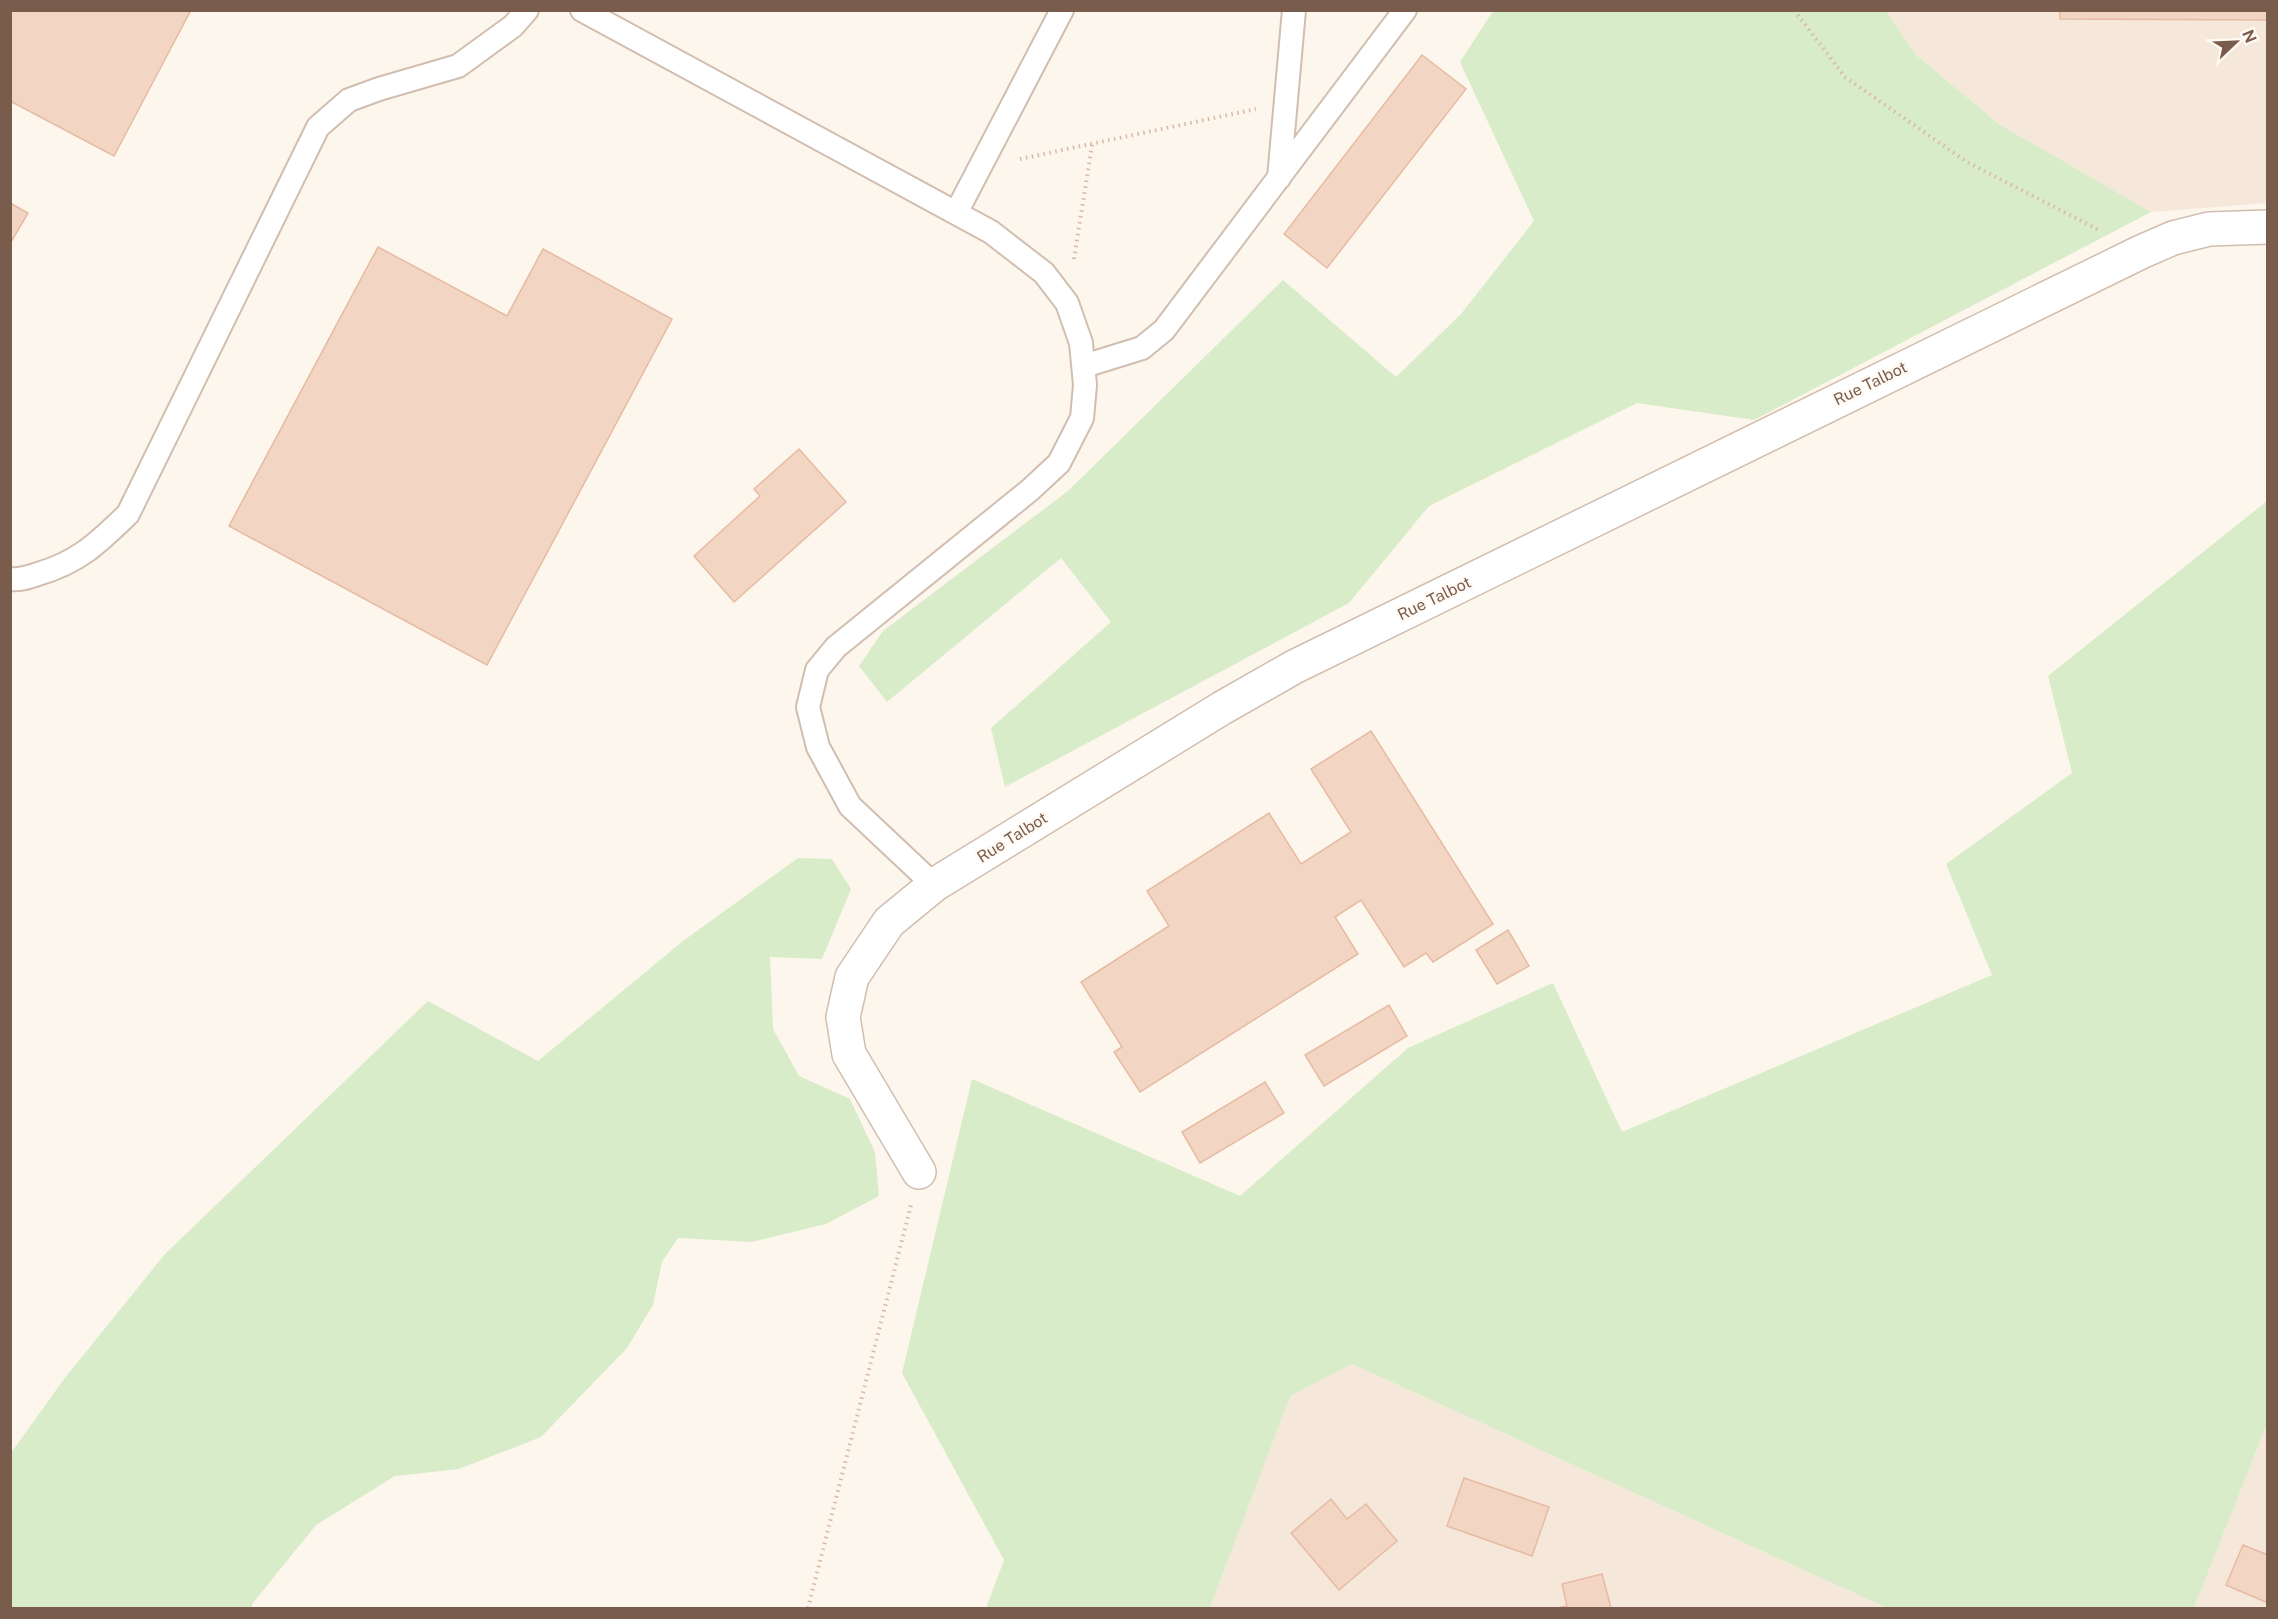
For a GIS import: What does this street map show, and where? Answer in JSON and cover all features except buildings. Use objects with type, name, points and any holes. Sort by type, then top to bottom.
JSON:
[{"type":"street","name":"Rue Talbot","points":[[919,1172],[849,1054],[843,1017],[852,977],[889,922],[934,885],[1212,714],[1294,667],[2141,252],[2173,238],[2209,229],[2268,226]]},
{"type":"lane","points":[[10,579],[20,579],[64,567],[99,542],[128,514],[318,127],[349,100],[458,66],[513,26],[527,10]]},
{"type":"lane","points":[[582,10],[991,232],[1044,273],[1067,303],[1081,343],[1085,385],[1082,418],[1059,463],[1030,490],[836,647],[817,670],[808,707],[818,747],[850,806],[934,885]]},
{"type":"lane","points":[[956,213],[1062,10]]},
{"type":"lane","points":[[1279,178],[1294,10]]},
{"type":"lane","points":[[1084,366],[1142,348],[1164,330],[1405,10]]},
{"type":"path","points":[[1794,10],[1845,77],[1967,162],[2141,252]]},
{"type":"path","points":[[980,167],[1286,103]]},
{"type":"path","points":[[1067,303],[1092,144]]},
{"type":"path","points":[[808,1608],[919,1172]]},
{"type":"shaded area","points":[[1886,11],[2267,11],[2267,203],[2151,212],[1999,124],[1915,54]]},
{"type":"shaded area","points":[[1352,1364],[1887,1608],[1210,1608],[1290,1395]]},
{"type":"shaded area","points":[[2267,1424],[2267,1608],[2194,1608]]},
{"type":"green space","points":[[1493,11],[1886,11],[1915,54],[1999,124],[2151,212],[1754,420],[1637,403],[1429,506],[1349,603],[1005,787],[991,728],[1111,622],[1061,558],[887,702],[859,666],[883,631],[1068,491],[1283,280],[1396,377],[1461,314],[1534,221],[1460,62]]},
{"type":"green space","points":[[2267,501],[2267,1424],[2194,1608],[1887,1608],[1352,1364],[1290,1396],[1210,1608],[986,1608],[1004,1560],[902,1373],[972,1079],[1240,1196],[1408,1048],[1553,983],[1622,1132],[1992,975],[1946,864],[2072,773],[2048,676]]},
{"type":"green space","points":[[798,858],[832,859],[851,889],[822,959],[770,957],[773,1029],[799,1076],[850,1099],[875,1152],[879,1196],[826,1224],[752,1242],[678,1238],[662,1262],[653,1305],[627,1348],[541,1437],[459,1469],[395,1476],[316,1525],[252,1604],[252,1608],[11,1608],[11,1453],[64,1379],[165,1254],[428,1001],[538,1061],[683,941]]}]
